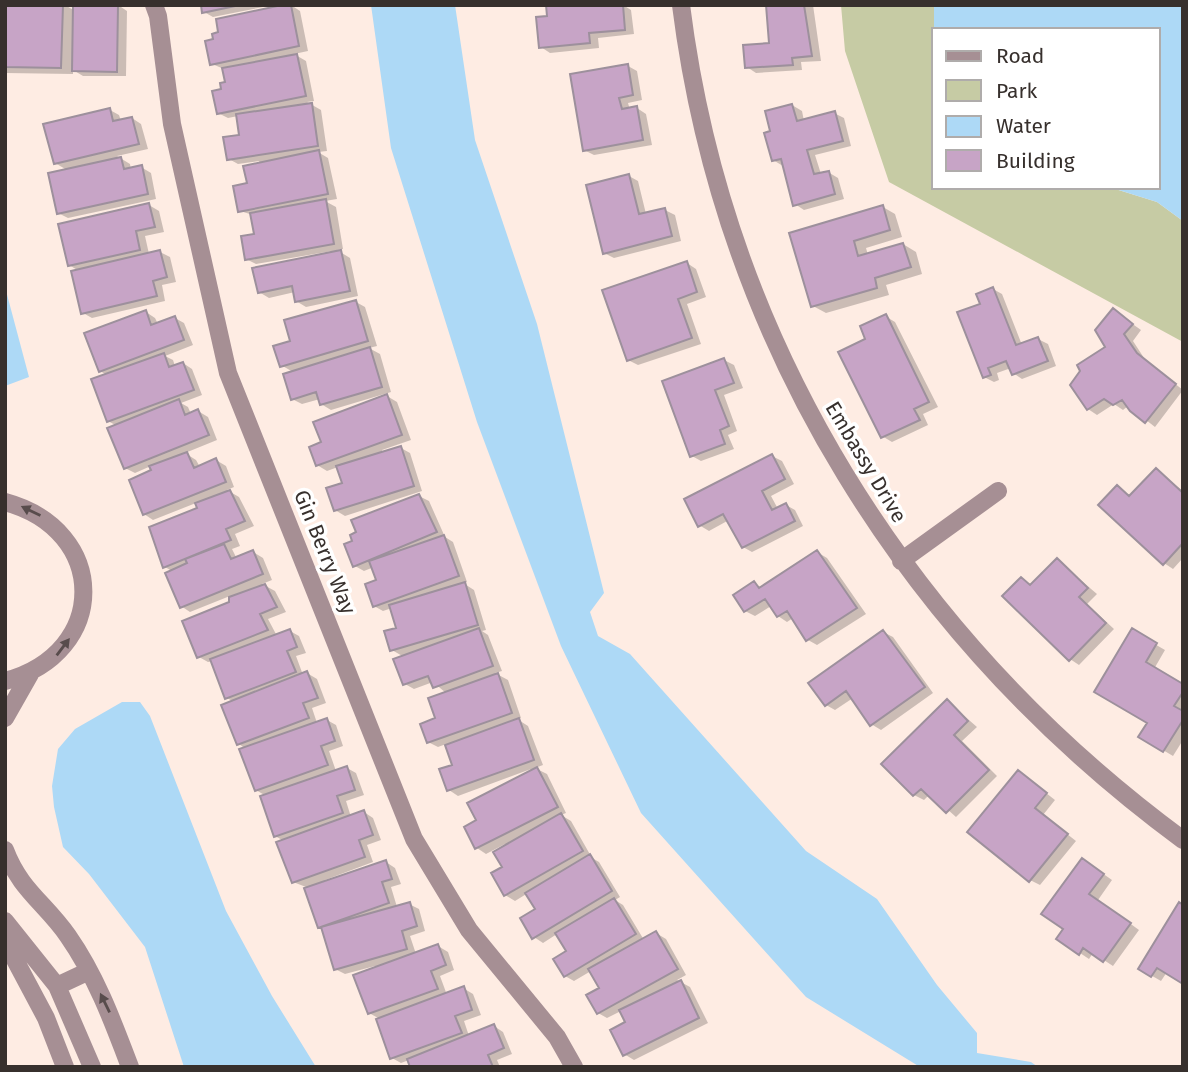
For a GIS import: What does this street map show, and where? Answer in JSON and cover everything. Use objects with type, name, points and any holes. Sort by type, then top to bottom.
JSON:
[{"type":"street","name":"Gin Berry Way","points":[[154,5],[159,16],[172,124],[228,373],[414,839],[469,930],[557,1037],[574,1067]]},
{"type":"street","name":"Embassy Drive","points":[[681,5],[695,93],[713,170],[736,245],[765,318],[825,442],[901,561],[949,623],[1047,729],[1131,802],[1183,840]]},
{"type":"street","points":[[901,561],[998,491]]},
{"type":"street","points":[[5,502],[30,509],[55,525],[73,549],[82,576],[82,606],[73,634],[55,657],[30,674],[5,681]]},
{"type":"street","points":[[5,718],[30,674]]},
{"type":"street","points":[[5,850],[14,874],[67,934],[89,971],[130,1067]]},
{"type":"street","points":[[5,921],[57,986],[92,1067]]},
{"type":"street","points":[[5,941],[46,1018],[65,1067]]},
{"type":"street","points":[[57,986],[89,971]]},
{"type":"green space","points":[[841,5],[934,5],[932,189],[1115,189],[1157,202],[1183,221],[1183,342],[889,182],[845,51]]},
{"type":"water","points":[[371,5],[455,5],[475,140],[537,324],[604,593],[590,612],[598,636],[630,654],[806,851],[877,899],[937,985],[977,1033],[977,1053],[1031,1062],[1038,1067],[920,1067],[806,997],[641,813],[561,646],[477,422],[391,148]]},
{"type":"water","points":[[934,5],[1183,5],[1183,221],[1157,202],[1115,189],[1160,189],[1160,28],[934,28]]},
{"type":"water","points":[[5,287],[29,377],[5,386]]},
{"type":"water","points":[[122,702],[140,702],[150,716],[226,911],[272,996],[316,1067],[184,1067],[145,947],[89,874],[63,847],[52,786],[58,749],[75,729]]},
{"type":"building","points":[[5,5],[63,5],[61,68],[5,67]]},
{"type":"building","points":[[73,5],[118,5],[117,72],[72,71]]},
{"type":"building","points":[[201,5],[240,5],[202,13]]},
{"type":"building","points":[[291,5],[299,46],[210,65],[205,41],[213,39],[212,34],[218,32],[216,19]]},
{"type":"building","points":[[546,5],[623,5],[625,30],[589,33],[590,43],[539,48],[536,17],[547,16]]},
{"type":"building","points":[[766,5],[804,5],[812,56],[792,58],[793,65],[745,68],[743,45],[769,43]]},
{"type":"building","points":[[297,54],[306,96],[217,114],[212,91],[221,89],[220,83],[225,82],[222,68]]},
{"type":"building","points":[[628,64],[633,95],[619,98],[622,109],[637,106],[643,140],[583,151],[570,74]]},
{"type":"building","points":[[312,103],[318,146],[227,160],[223,137],[239,135],[236,114]]},
{"type":"building","points":[[792,104],[797,121],[835,111],[843,141],[807,150],[814,174],[829,171],[835,194],[793,206],[781,159],[772,161],[764,133],[770,131],[765,111]]},
{"type":"building","points":[[110,108],[113,121],[132,117],[139,144],[54,164],[43,124]]},
{"type":"building","points":[[319,150],[328,194],[238,212],[233,186],[247,183],[243,166]]},
{"type":"building","points":[[121,157],[124,169],[142,165],[148,194],[57,214],[48,173]]},
{"type":"building","points":[[629,174],[639,214],[665,208],[672,236],[603,254],[586,185]]},
{"type":"building","points":[[326,199],[334,244],[245,260],[241,236],[254,234],[250,213]]},
{"type":"building","points":[[149,203],[155,227],[136,231],[140,250],[68,266],[58,224]]},
{"type":"building","points":[[883,205],[890,230],[854,241],[858,256],[903,243],[911,267],[875,278],[877,288],[811,307],[789,233]]},
{"type":"building","points":[[160,250],[167,277],[153,281],[157,296],[81,314],[71,271]]},
{"type":"building","points":[[341,250],[350,291],[295,302],[292,286],[258,293],[252,268]]},
{"type":"building","points":[[687,261],[697,292],[678,299],[692,338],[627,361],[602,290]]},
{"type":"building","points":[[993,287],[1016,345],[1038,337],[1048,361],[1012,375],[1006,361],[988,368],[991,375],[983,378],[957,312],[980,304],[976,294]]},
{"type":"building","points":[[356,300],[368,341],[280,367],[273,346],[290,341],[284,320]]},
{"type":"building","points":[[1113,308],[1133,324],[1124,334],[1137,353],[1176,384],[1145,423],[1130,411],[1122,400],[1113,405],[1104,399],[1087,410],[1070,385],[1080,371],[1077,365],[1105,347],[1095,330]]},
{"type":"building","points":[[146,310],[151,325],[175,316],[184,340],[99,372],[84,333]]},
{"type":"building","points":[[886,314],[929,402],[914,409],[920,420],[881,438],[838,352],[865,339],[860,326]]},
{"type":"building","points":[[370,347],[382,387],[320,405],[316,392],[291,400],[283,374]]},
{"type":"building","points":[[164,353],[169,367],[183,362],[194,390],[107,422],[91,379]]},
{"type":"building","points":[[724,358],[734,383],[715,390],[729,426],[720,430],[725,444],[690,457],[662,381]]},
{"type":"building","points":[[387,394],[402,435],[316,466],[309,447],[321,442],[313,422]]},
{"type":"building","points":[[179,399],[185,415],[198,409],[209,435],[124,469],[107,428]]},
{"type":"building","points":[[401,446],[414,486],[334,511],[326,488],[342,483],[336,466]]},
{"type":"building","points":[[187,452],[194,468],[216,458],[226,482],[143,515],[129,480],[151,470],[149,466]]},
{"type":"building","points":[[772,454],[785,479],[762,491],[772,510],[786,503],[795,521],[742,548],[723,514],[698,527],[684,499]]},
{"type":"building","points":[[1156,468],[1183,493],[1183,543],[1163,565],[1098,505],[1117,485],[1129,496]]},
{"type":"building","points":[[230,490],[245,521],[226,529],[231,540],[163,568],[149,527],[197,508],[195,503]]},
{"type":"building","points":[[419,494],[437,532],[353,567],[344,544],[352,541],[350,535],[356,532],[351,520]]},
{"type":"building","points":[[444,535],[459,576],[373,607],[365,584],[376,580],[369,561]]},
{"type":"building","points":[[224,544],[231,559],[253,550],[263,574],[180,608],[165,573],[187,563],[185,559]]},
{"type":"building","points":[[817,550],[857,608],[806,641],[787,611],[777,617],[765,599],[744,612],[733,595],[754,581],[759,588]]},
{"type":"building","points":[[1057,558],[1088,588],[1079,597],[1106,623],[1069,661],[1002,596],[1021,577],[1030,585]]},
{"type":"building","points":[[465,582],[478,625],[390,651],[384,631],[396,628],[389,605]]},
{"type":"building","points":[[265,584],[277,607],[260,614],[268,630],[197,658],[182,621],[229,602],[229,597]]},
{"type":"building","points":[[479,628],[493,666],[433,688],[428,676],[403,685],[393,659]]},
{"type":"building","points":[[1132,628],[1157,643],[1146,662],[1183,684],[1183,692],[1174,706],[1183,711],[1183,720],[1163,752],[1138,737],[1147,723],[1094,692]]},
{"type":"building","points":[[290,629],[297,647],[287,651],[296,672],[225,699],[210,659]]},
{"type":"building","points":[[883,630],[925,687],[870,726],[846,691],[825,706],[808,683]]},
{"type":"building","points":[[307,671],[318,698],[303,703],[309,718],[237,745],[221,705]]},
{"type":"building","points":[[498,673],[512,713],[427,743],[420,724],[435,718],[428,698]]},
{"type":"building","points":[[947,699],[968,721],[954,735],[989,770],[946,813],[921,789],[913,796],[881,764]]},
{"type":"building","points":[[327,718],[335,741],[321,746],[328,765],[255,791],[239,749]]},
{"type":"building","points":[[519,718],[534,760],[447,791],[439,769],[452,765],[445,745]]},
{"type":"building","points":[[347,766],[355,790],[337,796],[343,813],[274,837],[260,796]]},
{"type":"building","points":[[537,767],[558,807],[475,849],[464,827],[476,820],[467,803]]},
{"type":"building","points":[[1018,770],[1047,793],[1035,808],[1068,834],[1029,882],[967,832]]},
{"type":"building","points":[[364,810],[373,835],[359,840],[365,857],[292,883],[276,842]]},
{"type":"building","points":[[561,813],[583,851],[504,896],[491,873],[502,867],[493,852]]},
{"type":"building","points":[[590,854],[612,891],[532,939],[520,918],[535,909],[525,893]]},
{"type":"building","points":[[1082,858],[1104,874],[1089,894],[1131,923],[1103,962],[1083,948],[1079,955],[1056,939],[1063,929],[1041,914]]},
{"type":"building","points":[[386,860],[392,879],[382,882],[389,903],[318,928],[304,888]]},
{"type":"building","points":[[614,898],[636,934],[564,977],[553,959],[566,951],[555,933]]},
{"type":"building","points":[[410,902],[417,926],[402,931],[407,949],[334,970],[321,927]]},
{"type":"building","points":[[1179,902],[1183,905],[1183,984],[1157,968],[1151,977],[1138,969]]},
{"type":"building","points":[[656,931],[678,969],[597,1014],[586,995],[599,988],[588,969]]},
{"type":"building","points":[[438,944],[446,965],[431,971],[438,989],[368,1014],[353,975]]},
{"type":"building","points":[[681,980],[699,1018],[623,1056],[610,1030],[625,1022],[619,1010]]},
{"type":"building","points":[[464,986],[472,1010],[455,1016],[462,1033],[390,1059],[376,1019]]},
{"type":"building","points":[[494,1024],[504,1048],[488,1055],[493,1067],[410,1067],[407,1059]]}]
